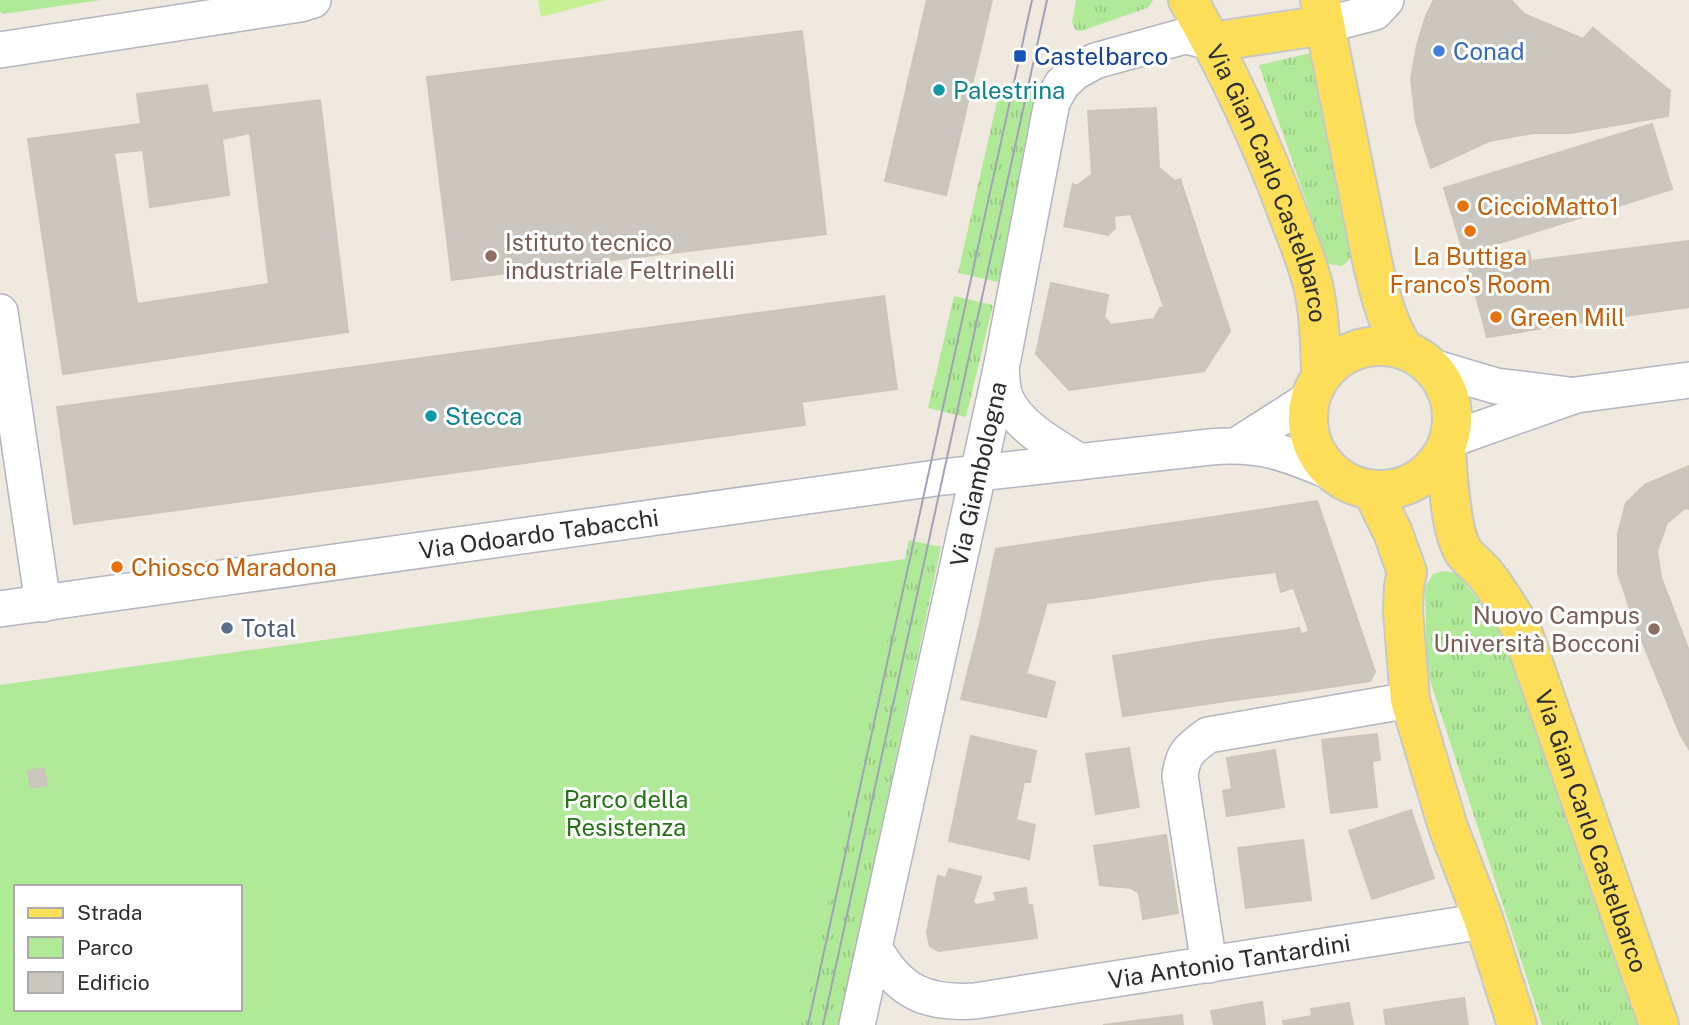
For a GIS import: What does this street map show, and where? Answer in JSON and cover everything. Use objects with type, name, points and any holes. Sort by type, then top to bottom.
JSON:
[{"type":"main road","name":"Via Gian Carlo Castelbarco","points":[[1188,0],[1212,42],[1275,177],[1313,285],[1319,322],[1316,387]]},
{"type":"main road","points":[[1212,42],[1323,13],[1383,304],[1396,337],[1418,358],[1444,383],[1451,400],[1453,418],[1448,445],[1430,470],[1416,481],[1399,488],[1372,490],[1355,485],[1334,473],[1320,458],[1312,442],[1308,424],[1316,387],[1343,356],[1359,349],[1377,345],[1418,358]]},
{"type":"main road","name":"Via Gian Carlo Castelbarco","points":[[1448,445],[1453,515],[1464,553],[1494,585],[1521,628],[1659,1025]]},
{"type":"main road","points":[[1372,490],[1393,533],[1407,572],[1404,611],[1410,699],[1448,827],[1484,921],[1517,1025]]},
{"type":"main road","points":[[1407,572],[1415,564],[1435,554],[1450,551],[1464,553]]},
{"type":"street","points":[[0,50],[313,0]]},
{"type":"street","points":[[1323,13],[1375,12],[1386,0]]},
{"type":"street","name":"Via Giambologna","points":[[857,1025],[1001,369],[1052,102],[1062,84],[1075,72],[1095,61],[1185,36],[1212,42]]},
{"type":"street","points":[[0,312],[43,604]]},
{"type":"street","points":[[1418,358],[1496,386],[1576,395]]},
{"type":"street","points":[[1001,369],[1004,396],[1019,417],[1034,432],[1080,462]]},
{"type":"street","points":[[1448,445],[1576,395],[1689,380]]},
{"type":"street","name":"Via Odoardo Tabacchi","points":[[1239,444],[1316,387]]},
{"type":"street","name":"Via Odoardo Tabacchi","points":[[0,609],[977,473],[1239,444],[1281,451],[1334,473]]},
{"type":"street","points":[[1209,965],[1180,776],[1189,749],[1208,735],[1410,699]]},
{"type":"street","name":"Via Antonio Tantardini","points":[[875,949],[887,971],[902,984],[922,996],[949,1003],[1484,921]]},
{"type":"street","name":"Via Antonio Tantardini","points":[[927,1025],[942,1014],[975,1001]]},
{"type":"green space","points":[[0,0],[101,0],[3,14],[0,12]]},
{"type":"green space","points":[[538,0],[606,0],[541,17]]},
{"type":"green space","points":[[1076,0],[1153,2],[1147,8],[1081,31],[1076,30],[1072,23]]},
{"type":"green space","points":[[1310,53],[1352,257],[1342,266],[1328,264],[1259,65]]},
{"type":"green space","points":[[1001,84],[1040,93],[998,282],[958,273]]},
{"type":"green space","points":[[954,296],[993,305],[966,417],[928,408]]},
{"type":"green space","points":[[909,540],[941,547],[839,1025],[800,1025]]},
{"type":"green space","name":"Parco della Resistenza","points":[[905,559],[800,1025],[0,1025],[0,685]]},
{"type":"green space","points":[[1444,571],[1457,573],[1499,627],[1520,668],[1638,1025],[1542,1025],[1427,671],[1425,587],[1433,574]]},
{"type":"building","name":"Palestrina","points":[[927,0],[992,0],[946,195],[885,181]]},
{"type":"building","points":[[1434,0],[1511,0],[1524,14],[1583,39],[1593,28],[1670,91],[1668,116],[1571,133],[1533,133],[1489,141],[1431,168],[1416,122],[1411,79],[1417,45]]},
{"type":"building","points":[[802,31],[826,234],[452,280],[427,77]]},
{"type":"building","points":[[207,85],[212,113],[320,100],[348,332],[63,374],[28,139],[141,124],[137,94]],"holes":[[[250,133],[269,284],[137,304],[114,153],[143,150],[150,207],[229,195],[222,139]]]},
{"type":"building","points":[[1156,108],[1159,168],[1175,181],[1180,179],[1230,331],[1204,371],[1069,390],[1036,354],[1051,283],[1108,295],[1104,317],[1111,325],[1154,319],[1160,308],[1164,307],[1131,214],[1114,216],[1115,228],[1108,235],[1064,226],[1073,184],[1077,186],[1092,174],[1088,111]]},
{"type":"building","points":[[1652,124],[1672,189],[1464,254],[1444,188]]},
{"type":"building","points":[[1689,241],[1689,307],[1617,317],[1608,251]]},
{"type":"building","points":[[1529,251],[1531,261],[1608,251],[1617,317],[1487,337],[1469,269]]},
{"type":"building","points":[[884,296],[897,389],[802,402],[788,309]]},
{"type":"building","name":"Stecca","points":[[788,309],[805,425],[74,524],[57,407]]},
{"type":"building","points":[[1689,466],[1689,509],[1685,508],[1667,523],[1657,551],[1661,577],[1689,651],[1689,749],[1681,736],[1635,624],[1618,573],[1618,534],[1626,503],[1646,484]]},
{"type":"building","points":[[1317,501],[1341,571],[1281,592],[1276,572],[1209,580],[1200,519]]},
{"type":"building","points":[[1200,519],[1209,580],[1091,598],[1082,536]]},
{"type":"building","points":[[1082,536],[1091,598],[1047,603],[1037,637],[980,624],[996,549]]},
{"type":"building","points":[[1341,571],[1375,672],[1370,681],[1296,692],[1288,630],[1299,628],[1301,635],[1309,631],[1294,588]]},
{"type":"building","points":[[980,624],[1037,637],[1026,674],[1055,682],[1046,717],[961,699]]},
{"type":"building","points":[[1288,630],[1296,692],[1227,701],[1219,639]]},
{"type":"building","points":[[1219,639],[1227,701],[1123,716],[1113,656]]},
{"type":"building","points":[[1377,734],[1380,760],[1372,761],[1377,807],[1331,813],[1322,740]]},
{"type":"building","points":[[971,736],[1036,751],[1030,782],[1024,782],[1016,820],[1035,825],[1029,859],[949,841]]},
{"type":"building","points":[[1129,748],[1139,807],[1096,814],[1086,754]]},
{"type":"building","points":[[1275,750],[1284,807],[1227,816],[1223,791],[1232,789],[1227,758]]},
{"type":"building","points":[[44,768],[47,785],[31,788],[28,771]]},
{"type":"building","points":[[1411,810],[1434,878],[1372,899],[1349,831]]},
{"type":"building","points":[[1166,835],[1178,913],[1143,919],[1139,893],[1131,888],[1100,885],[1094,846]]},
{"type":"building","points":[[1303,840],[1311,900],[1246,908],[1238,848]]},
{"type":"building","points":[[949,869],[981,877],[973,902],[976,905],[997,901],[994,893],[1026,888],[1028,905],[1032,905],[1037,938],[938,951],[930,946],[927,933],[938,876],[946,878]]},
{"type":"building","points":[[1464,998],[1468,1025],[1386,1025],[1384,1010]]},
{"type":"building","points":[[1262,1002],[1265,1025],[1214,1025],[1211,1011]]},
{"type":"building","points":[[1349,1003],[1353,1025],[1284,1025],[1283,1021],[1312,1016],[1311,1009]]},
{"type":"building","points":[[1182,1015],[1183,1025],[1103,1025]]},
{"type":"tram line","points":[[808,1025],[1032,0]]},
{"type":"tram line","points":[[823,1025],[1047,0]]},
{"type":"place","name":"Conad","points":[[1439,51]]},
{"type":"place","name":"Castelbarco","points":[[1020,56]]},
{"type":"place","name":"Palestrina","points":[[939,90]]},
{"type":"place","name":"CiccioMatto1","points":[[1463,206]]},
{"type":"place","name":"La Buttiga Franco's Room","points":[[1470,231]]},
{"type":"place","name":"Istituto tecnico industriale Feltrinelli","points":[[491,256]]},
{"type":"place","name":"Green Mill","points":[[1496,317]]},
{"type":"place","name":"Stecca","points":[[431,416]]},
{"type":"place","name":"Chiosco Maradona","points":[[117,567]]},
{"type":"place","name":"Total","points":[[227,628]]},
{"type":"place","name":"Nuovo Campus Università Bocconi","points":[[1654,629]]}]
